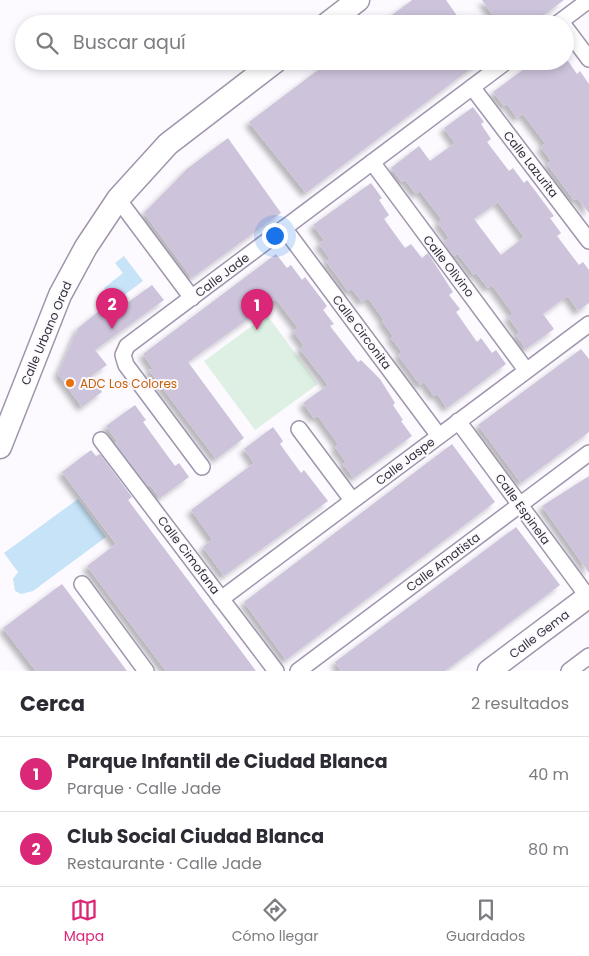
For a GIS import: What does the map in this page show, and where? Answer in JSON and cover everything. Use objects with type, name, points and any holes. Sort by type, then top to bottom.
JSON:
[{"type":"street","points":[[339,15],[358,0]]},
{"type":"street","points":[[572,15],[589,0]]},
{"type":"street","points":[[574,40],[589,59]]},
{"type":"street","name":"Calle Urbano Orad","points":[[0,447],[60,295],[86,247],[118,199],[168,144],[264,70]]},
{"type":"street","name":"Calle Jade","points":[[202,467],[126,365],[123,355],[127,346],[495,70]]},
{"type":"street","name":"Calle Lazurita","points":[[472,87],[589,241]]},
{"type":"street","name":"Calle Olivino","points":[[372,162],[526,370]]},
{"type":"street","points":[[118,199],[192,298]]},
{"type":"street","name":"Calle Circonita","points":[[284,228],[439,436]]},
{"type":"street","name":"Calle Jaspe","points":[[221,599],[589,324]]},
{"type":"street","name":"Calle Espinela","points":[[458,421],[589,597]]},
{"type":"street","points":[[299,429],[352,500]]},
{"type":"street","name":"Calle Cimofana","points":[[101,440],[276,671]]},
{"type":"street","name":"Calle Amatista","points":[[298,671],[318,665],[519,504],[589,453]]},
{"type":"street","points":[[82,584],[146,671]]},
{"type":"street","name":"Calle Gema","points":[[489,671],[589,597]]},
{"type":"street","points":[[569,671],[589,656]]},
{"type":"green space","points":[[267,315],[318,384],[255,430],[204,361]]},
{"type":"water","points":[[124,256],[143,281],[115,302],[104,288],[123,273],[115,263]]},
{"type":"water","points":[[78,499],[106,537],[33,591],[21,594],[15,591],[13,579],[18,572],[4,553]]},
{"type":"building","points":[[412,0],[446,0],[457,15],[392,15]]},
{"type":"building","points":[[482,0],[564,0],[544,15],[493,15]]},
{"type":"building","points":[[318,70],[469,70],[306,193],[249,122]]},
{"type":"building","points":[[523,70],[574,70],[577,74],[580,71],[589,84],[589,213],[577,198],[574,200],[547,164],[551,161],[541,147],[545,143],[523,114],[517,118],[507,104],[504,106],[493,92]]},
{"type":"building","points":[[473,107],[484,122],[481,124],[491,139],[487,142],[509,171],[513,168],[524,183],[527,180],[554,216],[550,218],[561,233],[557,236],[579,265],[583,262],[589,270],[589,303],[578,311],[568,296],[563,299],[543,314],[554,329],[526,349],[516,335],[519,332],[508,317],[513,314],[492,285],[488,288],[476,273],[474,275],[458,254],[454,256],[443,243],[449,238],[438,223],[442,220],[420,191],[416,194],[405,180],[402,182],[391,168],[419,146],[430,161],[455,143],[444,128]],"holes":[[[498,202],[524,237],[501,255],[474,219]]]},
{"type":"building","points":[[228,138],[281,213],[192,278],[144,213],[188,168]]},
{"type":"building","points":[[371,183],[382,198],[379,200],[389,215],[384,219],[405,248],[411,244],[422,258],[428,253],[453,292],[449,295],[460,309],[456,312],[477,342],[481,338],[492,353],[496,350],[506,364],[447,408],[437,394],[434,396],[424,382],[420,385],[398,355],[402,352],[391,338],[393,336],[382,321],[384,320],[368,298],[362,302],[352,289],[348,291],[326,261],[330,259],[319,244],[324,240],[313,225]]},
{"type":"building","points":[[276,254],[287,268],[291,265],[302,280],[305,277],[327,306],[323,310],[334,324],[330,326],[358,362],[361,360],[380,379],[395,403],[393,405],[403,420],[401,421],[412,436],[354,478],[343,464],[346,462],[335,447],[338,444],[318,416],[314,418],[303,403],[328,385],[300,349],[304,346],[293,331],[298,328],[276,299],[188,362],[244,438],[216,459],[149,370],[153,369],[143,354]]},
{"type":"building","points":[[152,285],[164,300],[95,350],[107,365],[91,376],[102,392],[82,407],[58,374],[78,328],[103,308],[109,316]]},
{"type":"building","points":[[581,349],[589,359],[589,432],[521,483],[478,425]]},
{"type":"building","points":[[135,405],[146,420],[143,422],[175,466],[179,463],[189,477],[160,498],[150,485],[148,486],[115,443],[117,441],[106,426]]},
{"type":"building","points":[[273,427],[283,441],[280,444],[301,473],[304,470],[328,501],[224,576],[203,547],[212,539],[191,510],[254,463],[244,449]]},
{"type":"building","points":[[452,444],[495,502],[286,660],[244,602]]},
{"type":"building","points":[[91,450],[96,456],[100,454],[132,497],[128,500],[256,671],[166,671],[87,566],[116,544],[62,472]]},
{"type":"building","points":[[589,476],[589,573],[542,506]]},
{"type":"building","points":[[516,527],[560,585],[445,671],[341,671],[335,662]]},
{"type":"building","points":[[62,584],[127,671],[36,671],[3,628]]},
{"type":"place","name":"Club Social Ciudad Blanca","points":[[112,329]]},
{"type":"place","name":"Parque Infantil de Ciudad Blanca","points":[[257,330]]},
{"type":"place","name":"ADC Los Colores","points":[[70,383]]}]
